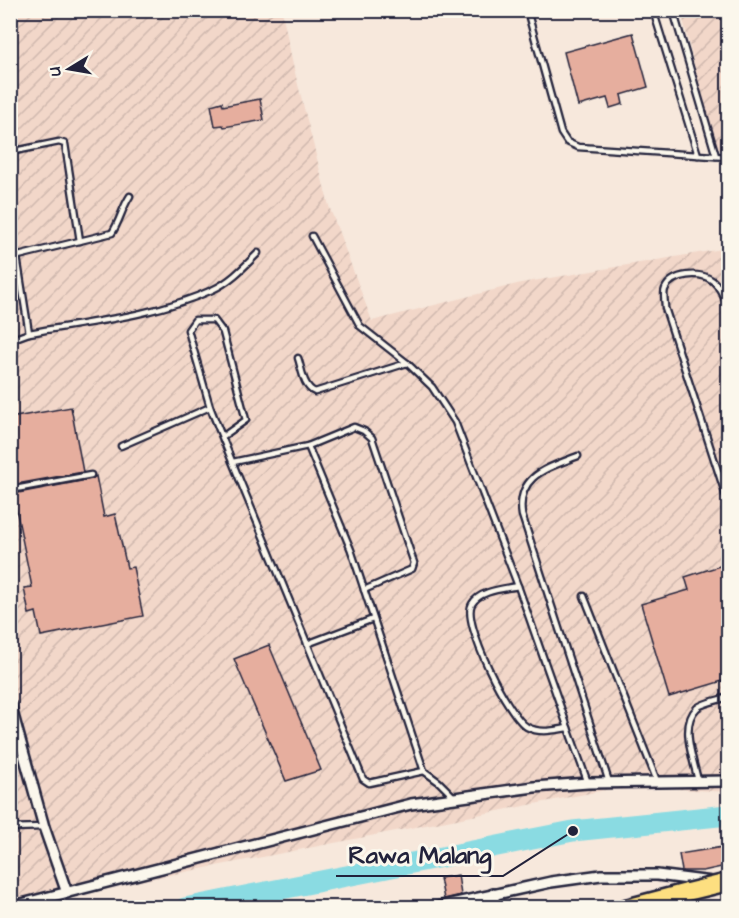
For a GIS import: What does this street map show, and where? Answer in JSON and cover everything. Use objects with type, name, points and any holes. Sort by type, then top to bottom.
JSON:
[{"type":"highway","points":[[626,908],[729,883]]},
{"type":"street","points":[[10,704],[44,826],[67,893]]},
{"type":"street","points":[[10,907],[400,806],[453,797],[588,783],[729,781]]},
{"type":"street","points":[[433,908],[551,882],[601,875],[657,876],[729,883]]},
{"type":"street","points":[[493,894],[495,908]]},
{"type":"lane","points":[[526,10],[550,99],[561,133],[567,142],[578,147],[729,157]]},
{"type":"lane","points":[[653,10],[698,155]]},
{"type":"lane","points":[[673,10],[716,156]]},
{"type":"lane","points":[[10,152],[59,142],[65,144],[80,241]]},
{"type":"lane","points":[[10,258],[112,233],[130,196]]},
{"type":"lane","points":[[312,236],[360,326],[407,363],[432,387],[455,422],[518,586],[588,783]]},
{"type":"lane","points":[[10,340],[29,333],[176,304],[213,290],[238,273],[258,253]]},
{"type":"lane","points":[[17,257],[29,333]]},
{"type":"lane","points":[[729,306],[712,280],[700,275],[683,276],[672,280],[664,290],[665,308],[729,502]]},
{"type":"lane","points":[[222,437],[246,420],[223,332],[214,320],[195,320],[188,330],[210,407],[222,437],[233,462],[307,644],[363,779],[369,783],[424,771]]},
{"type":"lane","points":[[298,358],[307,386],[315,392],[407,363]]},
{"type":"lane","points":[[121,446],[210,407]]},
{"type":"lane","points":[[233,462],[308,446],[354,427],[364,431],[372,438],[414,563],[412,569],[364,590]]},
{"type":"lane","points":[[308,446],[351,550],[424,771],[439,782],[453,797]]},
{"type":"lane","points":[[578,456],[533,476],[523,491],[520,503],[609,782]]},
{"type":"lane","points":[[10,490],[90,475]]},
{"type":"lane","points":[[518,586],[484,594],[472,604],[470,616],[475,634],[501,692],[526,726],[538,731],[568,728]]},
{"type":"lane","points":[[584,596],[657,781]]},
{"type":"lane","points":[[307,644],[373,619]]},
{"type":"lane","points":[[698,781],[688,734],[690,719],[698,707],[729,697]]},
{"type":"lane","points":[[10,828],[44,826]]},
{"type":"shaded area","points":[[11,11],[282,11],[293,65],[329,206],[372,321],[521,283],[728,248],[728,792],[626,786],[11,906]]},
{"type":"shaded area","points":[[681,11],[728,11],[728,152],[714,147]]},
{"type":"building","points":[[633,33],[648,87],[621,95],[623,104],[610,108],[607,98],[578,106],[564,52]]},
{"type":"building","points":[[260,99],[264,120],[224,127],[223,125],[215,126],[211,105],[222,102],[223,106]]},
{"type":"building","points":[[71,407],[83,472],[11,485],[10,418]]},
{"type":"building","points":[[96,476],[104,517],[115,514],[127,568],[133,567],[143,616],[41,636],[36,612],[29,614],[24,588],[32,587],[13,494],[92,479]]},
{"type":"building","points":[[729,563],[729,679],[669,697],[641,604],[689,590],[685,577]]},
{"type":"building","points":[[269,645],[321,770],[286,781],[234,659]]},
{"type":"building","points":[[723,847],[723,851],[729,850],[729,860],[725,860],[726,866],[703,871],[682,871],[679,854]]},
{"type":"building","points":[[458,875],[461,895],[444,899],[440,878]]},
{"type":"waterway","points":[[185,908],[573,831],[728,815]]},
{"type":"place","name":"Rawa Malang","points":[[573,831]]}]
